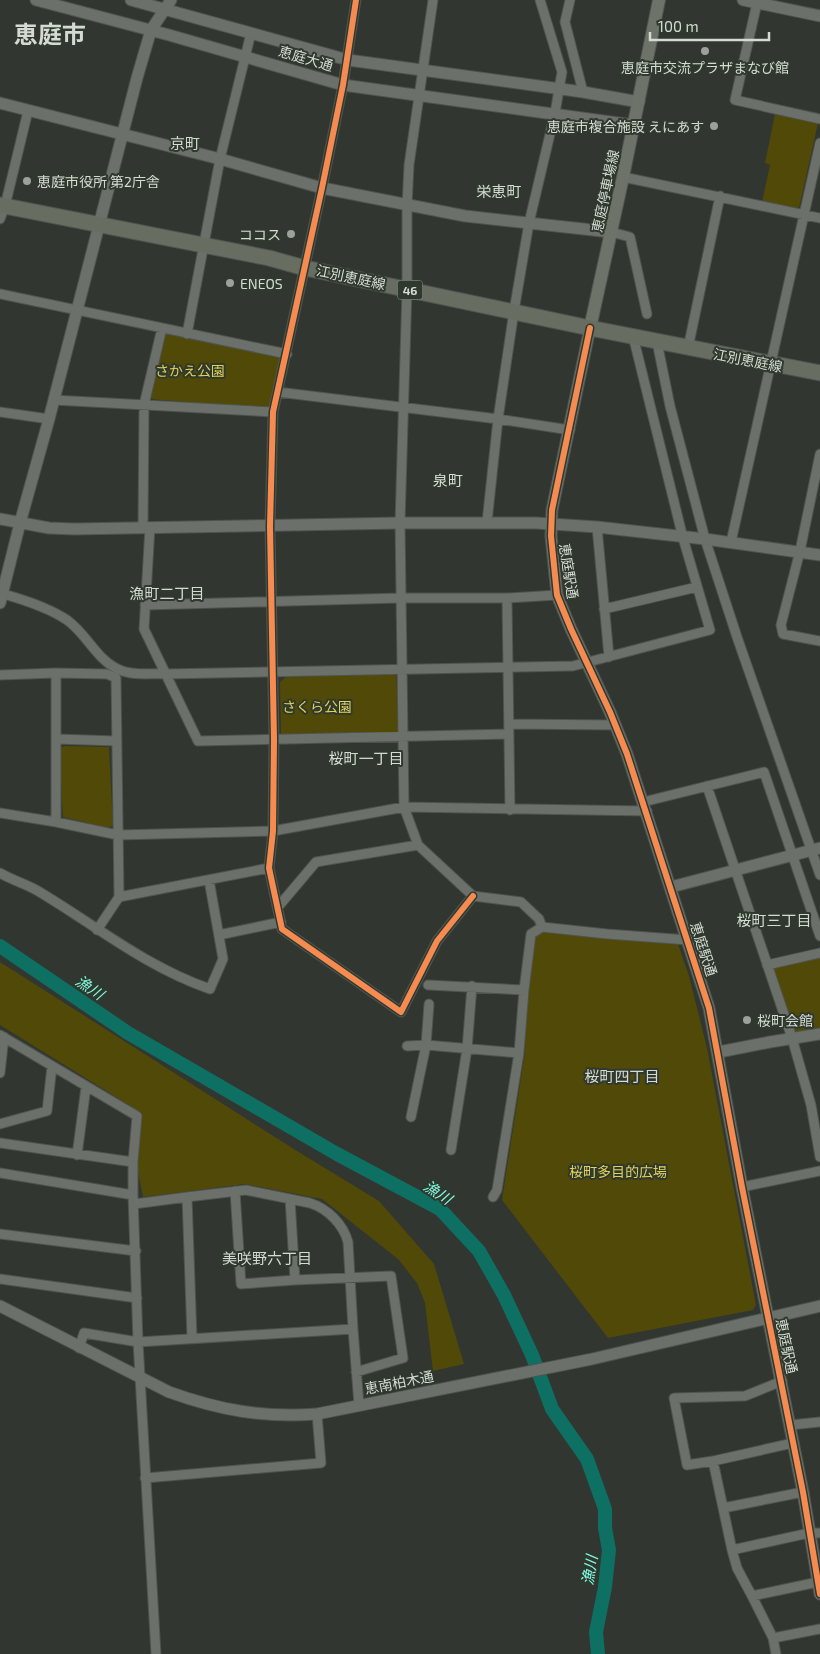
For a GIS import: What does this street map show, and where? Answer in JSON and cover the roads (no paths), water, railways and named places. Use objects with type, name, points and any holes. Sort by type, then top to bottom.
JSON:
[{"type":"main road","name":"恵庭停車場線","points":[[590,328],[624,177],[659,0]]},
{"type":"main road","name":"江別恵庭線","points":[[2,210],[99,225],[269,258],[305,268],[590,328],[820,373]]},
{"type":"street","name":"恵庭大通","points":[[36,0],[151,30],[343,85],[420,94],[633,125]]},
{"type":"street","name":"恵庭大通","points":[[131,0],[168,5],[251,33],[348,60],[583,92],[639,102]]},
{"type":"street","points":[[356,0],[343,85],[287,354],[273,412],[270,526],[274,740],[272,832],[269,868],[282,929],[401,1012],[437,941],[473,896]]},
{"type":"street","points":[[433,0],[409,165],[407,206],[407,289],[400,523],[404,807],[418,845],[473,896],[521,902],[539,919],[542,927]]},
{"type":"street","points":[[487,522],[498,419],[514,311],[529,223],[555,113],[562,72],[540,0]]},
{"type":"street","points":[[570,0],[565,22],[583,92]]},
{"type":"street","points":[[743,0],[820,16]]},
{"type":"street","points":[[757,3],[735,100],[820,119]]},
{"type":"street","points":[[168,5],[151,30],[50,419],[1,596],[41,606],[68,620],[105,660],[120,671],[130,673],[165,674],[573,666],[710,630],[683,538],[633,336]]},
{"type":"street","points":[[187,334],[220,159],[251,33]]},
{"type":"street","points":[[0,103],[220,159],[322,188],[465,216],[612,232],[630,237],[647,314]]},
{"type":"street","points":[[2,210],[28,111]]},
{"type":"street","points":[[731,542],[820,143]]},
{"type":"street","points":[[624,177],[820,218]]},
{"type":"street","points":[[688,348],[720,196]]},
{"type":"street","points":[[0,294],[287,354]]},
{"type":"street","points":[[162,328],[144,405],[147,527],[144,629],[198,741],[509,734]]},
{"type":"street","name":"恵庭駅通","points":[[590,328],[551,524],[557,595],[616,724],[645,806],[710,1008],[742,1187],[793,1443],[803,1492],[815,1533],[819,1588]]},
{"type":"street","points":[[658,342],[670,406],[705,539],[737,637],[816,849],[820,875]]},
{"type":"street","points":[[278,392],[498,419],[570,430]]},
{"type":"street","points":[[54,400],[273,412]]},
{"type":"street","points":[[0,412],[50,419]]},
{"type":"street","points":[[820,454],[800,552],[781,625],[784,634],[820,641]]},
{"type":"street","points":[[0,519],[49,528],[487,522],[551,524],[705,539],[820,555]]},
{"type":"street","points":[[596,527],[609,657]]},
{"type":"street","points":[[604,609],[697,587]]},
{"type":"street","points":[[145,605],[400,598],[507,598],[557,595]]},
{"type":"street","points":[[507,598],[510,810]]},
{"type":"street","points":[[56,673],[56,822]]},
{"type":"street","points":[[0,675],[107,674],[116,678],[119,897],[97,930]]},
{"type":"street","points":[[509,724],[616,724]]},
{"type":"street","points":[[56,739],[117,741]]},
{"type":"street","points":[[0,813],[118,835],[272,832],[404,807],[510,810],[645,806],[707,786],[764,772],[820,936]]},
{"type":"street","points":[[707,786],[792,1038],[811,1105],[820,1157]]},
{"type":"street","points":[[278,907],[316,862],[418,845]]},
{"type":"street","points":[[671,887],[816,849]]},
{"type":"street","points":[[119,897],[269,868]]},
{"type":"street","points":[[0,873],[36,890],[142,958],[195,984],[210,988],[223,959],[209,880]]},
{"type":"street","points":[[219,935],[281,922]]},
{"type":"street","points":[[493,1197],[497,1190],[519,1053],[531,934],[542,927],[688,940]]},
{"type":"street","points":[[766,965],[820,953]]},
{"type":"street","points":[[428,985],[524,990]]},
{"type":"street","points":[[451,1150],[467,1049],[472,986]]},
{"type":"street","points":[[411,1117],[426,1045],[429,1004]]},
{"type":"street","points":[[719,1052],[820,1034]]},
{"type":"street","points":[[0,1073],[2,1036],[136,1116],[133,1200],[138,1342],[156,1654]]},
{"type":"street","points":[[407,1046],[426,1045],[519,1053]]},
{"type":"street","points":[[0,1124],[47,1111],[52,1066]]},
{"type":"street","points":[[77,1155],[86,1086]]},
{"type":"street","points":[[0,1143],[133,1162]]},
{"type":"street","points":[[742,1187],[820,1171]]},
{"type":"street","points":[[0,1173],[133,1200],[246,1190],[319,1206],[334,1218],[345,1233],[348,1242],[359,1405]]},
{"type":"street","points":[[235,1191],[240,1284],[391,1276],[403,1358],[356,1372]]},
{"type":"street","points":[[187,1196],[192,1338]]},
{"type":"street","points":[[290,1199],[295,1280]]},
{"type":"street","points":[[0,1234],[136,1251]]},
{"type":"street","points":[[0,1279],[137,1298]]},
{"type":"street","name":"恵南柏木通","points":[[0,1306],[79,1348],[169,1392],[231,1410],[269,1415],[317,1414],[459,1386],[592,1359],[820,1306]]},
{"type":"street","points":[[79,1348],[84,1333],[138,1342],[353,1328]]},
{"type":"street","points":[[782,1381],[745,1396],[674,1398],[687,1465],[793,1443]]},
{"type":"street","points":[[145,1478],[321,1463],[317,1414]]},
{"type":"street","points":[[790,1425],[820,1422]]},
{"type":"street","points":[[713,1461],[737,1568],[773,1638],[776,1654]]},
{"type":"street","points":[[723,1508],[803,1492]]},
{"type":"street","points":[[732,1550],[815,1533]]},
{"type":"street","points":[[752,1596],[819,1588]]},
{"type":"street","points":[[773,1638],[820,1629]]},
{"type":"waterway","name":"漁川","points":[[0,946],[128,1033],[337,1154],[440,1209],[479,1251],[504,1295],[532,1355],[552,1409],[587,1459],[605,1509],[605,1528],[609,1550],[605,1587],[596,1632],[598,1654]]},
{"type":"place","name":"恵庭市交流プラザまなび館","points":[[705,51]]},
{"type":"place","name":"恵庭市複合施設 えにあす","points":[[714,126]]},
{"type":"place","name":"恵庭市役所 第2庁舎","points":[[27,181]]},
{"type":"place","name":"ココス","points":[[291,234]]},
{"type":"place","name":"ENEOS","points":[[230,283]]},
{"type":"place","name":"桜町会館","points":[[747,1020]]},
{"type":"district","name":"恵庭市","points":[[50,33]]},
{"type":"district","name":"京町","points":[[185,143]]},
{"type":"district","name":"栄恵町","points":[[499,191]]},
{"type":"district","name":"泉町","points":[[448,480]]},
{"type":"district","name":"漁町二丁目","points":[[167,593]]},
{"type":"district","name":"桜町一丁目","points":[[366,758]]},
{"type":"district","name":"桜町三丁目","points":[[774,920]]},
{"type":"district","name":"桜町四丁目","points":[[622,1076]]},
{"type":"district","name":"美咲野六丁目","points":[[267,1258]]},
{"type":"park label","name":"さかえ公園","points":[[190,370]]},
{"type":"park label","name":"さくら公園","points":[[317,706]]},
{"type":"park label","name":"桜町多目的広場","points":[[618,1171]]}]
